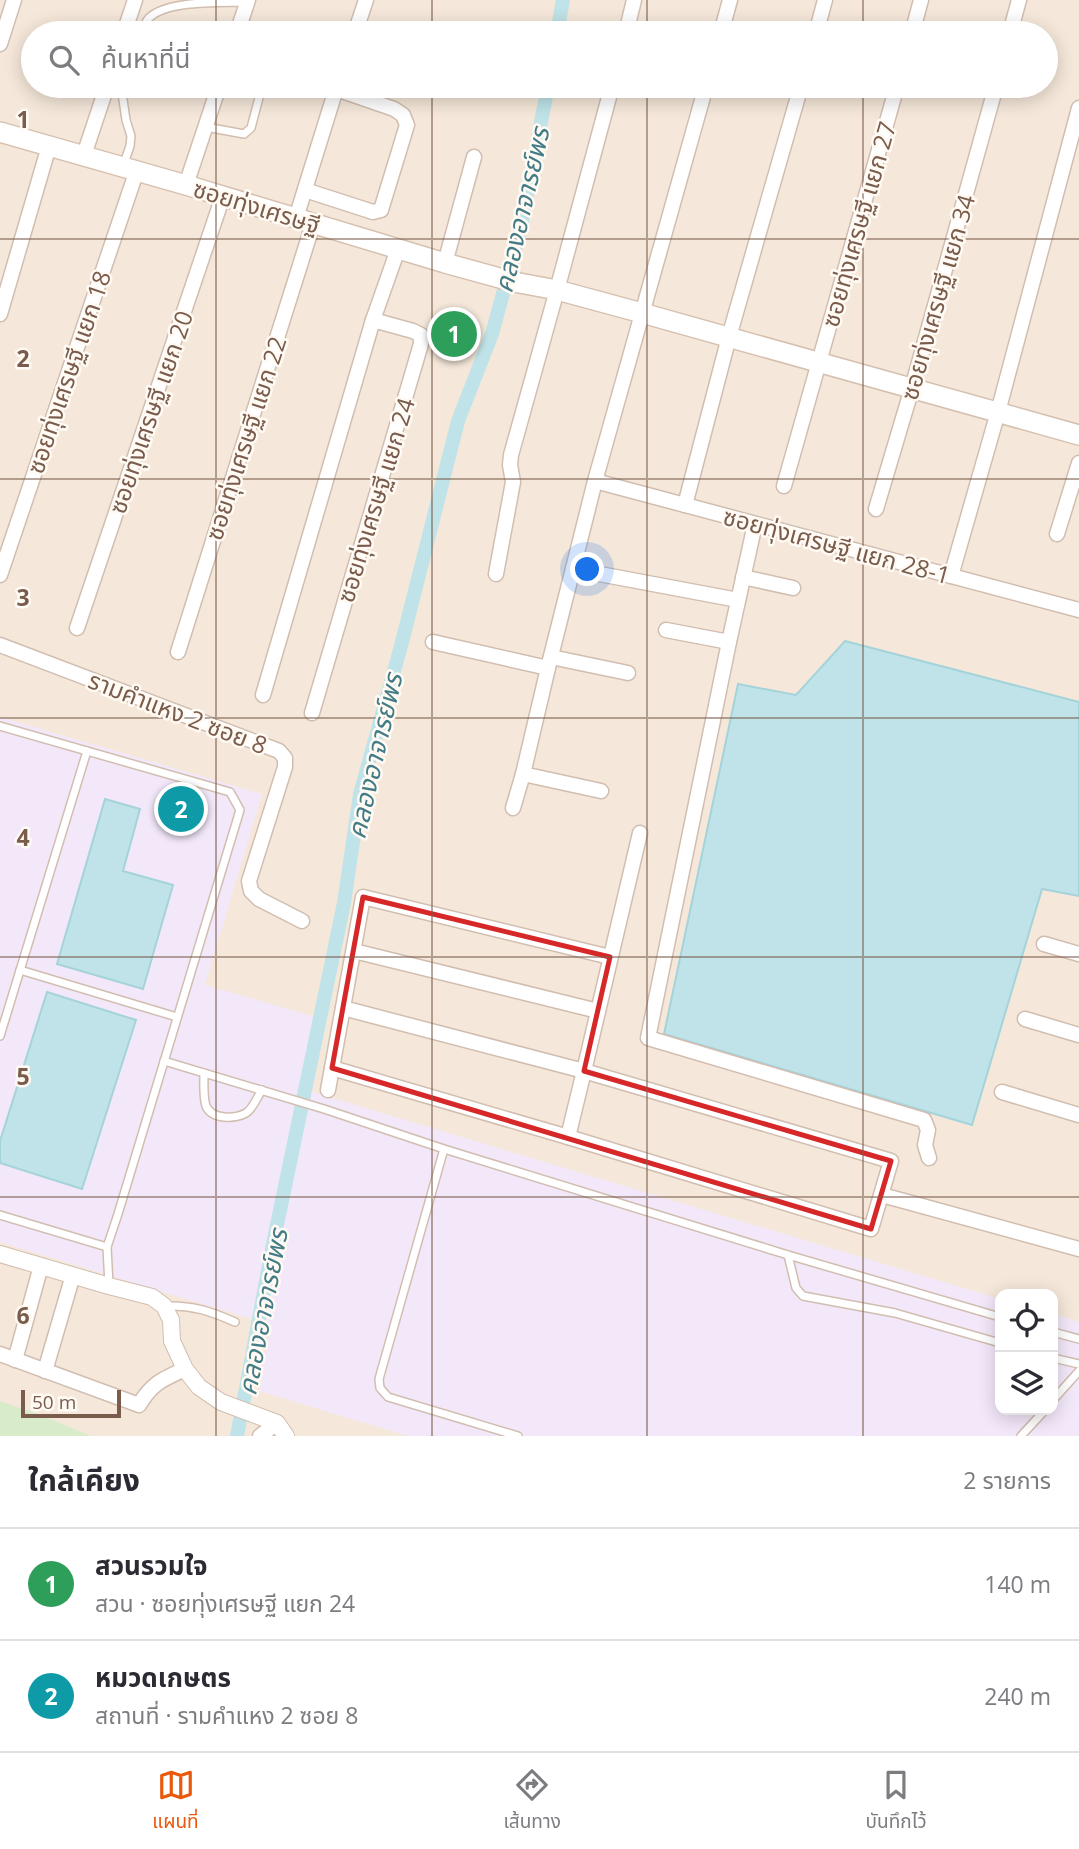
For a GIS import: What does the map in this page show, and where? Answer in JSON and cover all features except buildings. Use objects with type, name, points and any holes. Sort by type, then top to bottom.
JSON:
[{"type":"main road","name":"ซอยทุ่งเศรษฐี","points":[[0,132],[508,281],[557,290],[1079,435]]},
{"type":"street","points":[[0,44],[14,0]]},
{"type":"street","points":[[128,21],[135,0]]},
{"type":"street","points":[[359,21],[366,0]]},
{"type":"street","points":[[629,21],[634,0]]},
{"type":"street","points":[[724,21],[730,0]]},
{"type":"street","points":[[819,21],[825,0]]},
{"type":"street","points":[[916,21],[922,0]]},
{"type":"street","points":[[1013,21],[1019,0]]},
{"type":"street","points":[[241,21],[248,1]]},
{"type":"street","points":[[83,155],[103,98]]},
{"type":"street","points":[[186,185],[215,98]]},
{"type":"street","name":"ซอยทุ่งเศรษฐี แยก 22","points":[[178,652],[305,221],[305,190],[333,98]]},
{"type":"street","points":[[305,190],[373,212],[381,210],[407,125],[403,115],[373,98]]},
{"type":"street","points":[[496,574],[513,482],[511,455],[609,98]]},
{"type":"street","points":[[513,808],[595,481],[703,98]]},
{"type":"street","points":[[685,505],[729,337],[798,98]]},
{"type":"street","name":"ซอยทุ่งเศรษฐี แยก 27","points":[[784,486],[894,98]]},
{"type":"street","name":"ซอยทุ่งเศรษฐี แยก 34","points":[[876,509],[993,98]]},
{"type":"street","points":[[951,576],[1079,108]]},
{"type":"street","points":[[0,314],[49,146]]},
{"type":"street","points":[[444,263],[474,157]]},
{"type":"street","name":"ซอยทุ่งเศรษฐี แยก 18","points":[[0,575],[130,168]]},
{"type":"street","name":"ซอยทุ่งเศรษฐี แยก 20","points":[[77,628],[223,196]]},
{"type":"street","points":[[263,695],[373,320],[398,249]]},
{"type":"street","name":"ซอยทุ่งเศรษฐี แยก 24","points":[[312,713],[421,344],[421,335],[414,331],[373,320]]},
{"type":"street","points":[[1057,534],[1079,463]]},
{"type":"street","name":"ซอยทุ่งเศรษฐี แยก 28-1","points":[[595,481],[1079,610]]},
{"type":"street","points":[[755,524],[648,1038],[923,1120],[928,1130],[925,1145],[929,1158]]},
{"type":"street","points":[[573,569],[738,600]]},
{"type":"street","points":[[743,577],[793,588]]},
{"type":"street","points":[[666,630],[729,642]]},
{"type":"street","points":[[433,642],[628,673]]},
{"type":"street","name":"รามคำแหง 2 ซอย 8","points":[[0,645],[279,751],[285,758],[285,767],[249,881],[251,891],[259,899],[302,921]]},
{"type":"street","points":[[523,775],[601,790]]},
{"type":"street","points":[[568,1137],[640,833]]},
{"type":"street","points":[[328,1090],[363,897],[610,957]]},
{"type":"street","points":[[1044,944],[1079,954]]},
{"type":"street","points":[[354,951],[598,1010]]},
{"type":"street","points":[[332,1068],[871,1229],[891,1161],[584,1071],[343,1008]]},
{"type":"street","points":[[1025,1019],[1079,1035]]},
{"type":"street","points":[[1002,1092],[1079,1115]]},
{"type":"street","points":[[882,1195],[1079,1249]]},
{"type":"street","points":[[0,1254],[152,1297],[164,1306],[171,1321],[172,1341],[198,1387],[221,1402],[253,1414],[281,1429]]},
{"type":"street","points":[[15,1360],[41,1266]]},
{"type":"street","points":[[45,1371],[73,1275]]},
{"type":"street","points":[[0,1354],[139,1405],[156,1382],[186,1369]]},
{"type":"street","points":[[260,1436],[281,1429]]},
{"type":"lane","points":[[147,21],[160,10],[181,4],[248,1]]},
{"type":"lane","points":[[123,98],[131,136],[130,168]]},
{"type":"lane","points":[[206,127],[244,134],[251,128],[259,98]]},
{"type":"lane","points":[[0,726],[230,792],[240,810],[107,1247],[109,1286]]},
{"type":"lane","points":[[0,1037],[87,751]]},
{"type":"lane","points":[[20,970],[177,1017]]},
{"type":"lane","points":[[164,1061],[788,1255],[995,1316]]},
{"type":"lane","points":[[204,1073],[206,1106],[212,1114],[221,1117],[248,1112],[262,1090]]},
{"type":"lane","points":[[444,1149],[379,1379],[380,1388],[388,1397],[518,1436]]},
{"type":"lane","points":[[0,1215],[107,1247]]},
{"type":"lane","points":[[788,1255],[796,1288],[803,1296],[895,1313],[995,1342]]},
{"type":"lane","points":[[164,1306],[186,1305],[213,1312],[235,1322]]},
{"type":"lane","points":[[1058,1333],[1079,1339]]},
{"type":"lane","points":[[1058,1359],[1079,1364]]},
{"type":"lane","points":[[1058,1395],[1079,1371]]},
{"type":"lane","points":[[1021,1436],[1040,1415]]},
{"type":"highlighted area","points":[[363,897],[610,957],[584,1071],[891,1161],[871,1229],[332,1068]]},
{"type":"shaded area","points":[[0,0],[1079,0],[1079,1436],[0,1436]]},
{"type":"shaded area","points":[[0,717],[262,794],[205,985],[315,1017],[299,1088],[995,1297],[995,1415],[1058,1415],[1058,1316],[1079,1322],[1079,1436],[408,1436],[259,1391],[271,1325],[0,1242]]},
{"type":"green space","points":[[434,320],[478,327],[473,353],[429,340]]},
{"type":"green space","points":[[0,1401],[43,1416],[91,1436],[0,1436]]},
{"type":"water","points":[[845,641],[1079,702],[1079,896],[1042,889],[972,1125],[664,1034],[738,684],[796,695]]},
{"type":"water","points":[[105,799],[140,809],[123,871],[173,885],[143,989],[57,964]]},
{"type":"water","points":[[47,992],[136,1020],[82,1189],[0,1163],[0,1141]]},
{"type":"waterway","name":"คลองอาจารย์พร","points":[[559,21],[563,0]]},
{"type":"waterway","name":"คลองอาจารย์พร","points":[[237,1436],[273,1244],[344,903],[360,794],[458,421],[492,334],[520,231],[546,98]]},
{"type":"place","name":"สวนรวมใจ","points":[[454,334]]},
{"type":"place","name":"หมวดเกษตร","points":[[181,809]]}]
